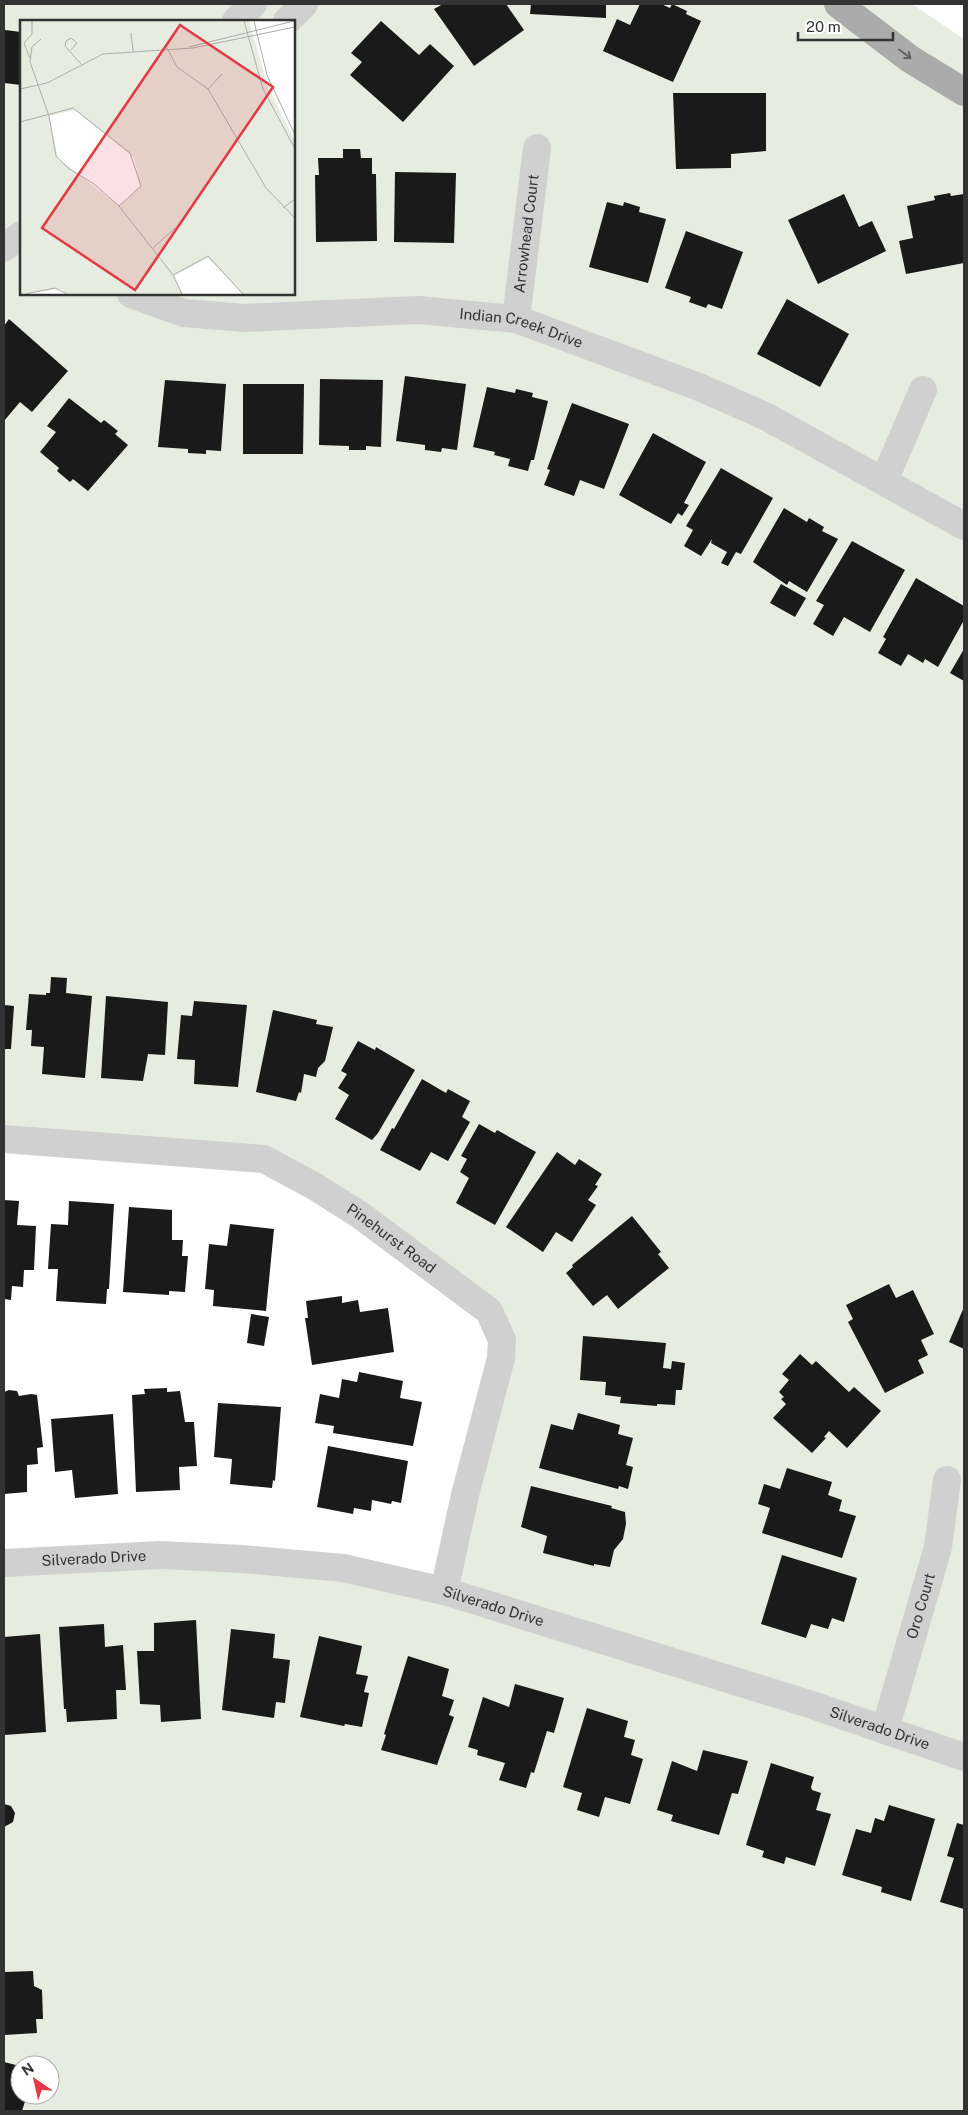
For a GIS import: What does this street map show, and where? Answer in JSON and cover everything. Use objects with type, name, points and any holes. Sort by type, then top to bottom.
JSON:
[{"type":"main road","points":[[838,4],[910,59],[964,92]]},
{"type":"street","points":[[237,20],[252,4]]},
{"type":"street","points":[[288,20],[304,4]]},
{"type":"street","name":"Arrowhead Court","points":[[516,319],[537,148]]},
{"type":"street","points":[[4,248],[20,236]]},
{"type":"street","name":"Indian Creek Drive","points":[[134,295],[184,313],[245,318],[418,310],[516,319],[707,391],[765,416],[964,526]]},
{"type":"street","points":[[884,481],[923,390]]},
{"type":"street","name":"Pinehurst Road","points":[[4,1139],[264,1160],[314,1186],[360,1216],[489,1311],[502,1340],[501,1358],[465,1495],[444,1591]]},
{"type":"street","name":"Oro Court","points":[[885,1730],[938,1547],[947,1480]]},
{"type":"street","name":"Silverado Drive","points":[[4,1563],[161,1555],[242,1559],[343,1568],[444,1591],[885,1730],[964,1758]]},
{"type":"shaded area","points":[[4,4],[912,4],[964,39],[964,2111],[4,2111],[4,1565],[175,1554],[444,1592],[497,1328],[318,1180],[4,1136]]},
{"type":"building","points":[[443,4],[506,4],[524,30],[474,66],[434,9]]},
{"type":"building","points":[[531,4],[606,4],[606,18],[530,14]]},
{"type":"building","points":[[640,4],[661,4],[670,8],[672,4],[687,11],[686,14],[701,21],[673,82],[603,51],[617,19],[630,25]]},
{"type":"building","points":[[381,21],[419,55],[430,44],[454,66],[403,122],[350,75],[362,62],[351,53]]},
{"type":"building","points":[[5,30],[20,32],[20,85],[4,83]]},
{"type":"building","points":[[673,93],[766,93],[766,151],[731,154],[731,168],[676,169]]},
{"type":"building","points":[[343,149],[360,149],[361,158],[372,158],[372,174],[376,174],[377,241],[316,242],[315,175],[319,175],[318,158],[343,158]]},
{"type":"building","points":[[395,172],[456,173],[454,243],[394,242]]},
{"type":"building","points":[[950,193],[951,196],[964,194],[964,263],[906,274],[899,241],[913,238],[907,206],[935,200],[934,196]]},
{"type":"building","points":[[844,194],[859,227],[872,221],[886,251],[818,284],[788,220]]},
{"type":"building","points":[[607,202],[623,206],[624,202],[640,207],[639,212],[666,219],[648,283],[589,267]]},
{"type":"building","points":[[686,231],[743,252],[722,309],[708,304],[706,308],[689,302],[691,297],[665,288]]},
{"type":"building","points":[[787,299],[849,334],[820,387],[757,354]]},
{"type":"building","points":[[9,319],[68,371],[32,412],[20,402],[4,421],[4,326]]},
{"type":"building","points":[[405,376],[466,384],[457,450],[442,448],[441,452],[425,450],[425,445],[396,441]]},
{"type":"building","points":[[320,379],[383,380],[381,447],[366,446],[366,450],[349,450],[349,446],[319,445]]},
{"type":"building","points":[[165,380],[226,384],[221,451],[206,450],[206,454],[188,453],[188,449],[158,447]]},
{"type":"building","points":[[243,384],[304,384],[303,454],[243,454]]},
{"type":"building","points":[[487,387],[515,393],[516,389],[533,393],[532,397],[548,401],[534,460],[531,460],[528,471],[508,466],[510,459],[494,455],[495,452],[473,447]]},
{"type":"building","points":[[69,398],[101,423],[104,420],[118,431],[115,434],[128,445],[88,491],[73,479],[70,482],[57,471],[59,468],[40,452],[56,432],[47,426]]},
{"type":"building","points":[[572,403],[629,424],[604,489],[580,480],[574,496],[544,485],[550,470],[547,469]]},
{"type":"building","points":[[653,433],[706,462],[684,503],[689,505],[682,516],[678,513],[671,524],[619,495]]},
{"type":"building","points":[[721,468],[773,498],[741,554],[736,552],[728,566],[721,563],[727,552],[711,543],[712,539],[701,556],[684,546],[693,530],[686,526]]},
{"type":"building","points":[[784,508],[807,522],[809,518],[824,527],[822,531],[838,539],[807,592],[789,581],[787,585],[753,562]]},
{"type":"building","points":[[852,541],[905,570],[870,632],[844,617],[833,636],[813,624],[824,605],[816,601]]},
{"type":"building","points":[[916,578],[964,606],[964,620],[938,667],[925,659],[923,663],[908,654],[901,666],[878,653],[886,639],[883,637]]},
{"type":"building","points":[[781,584],[806,598],[795,617],[770,603]]},
{"type":"building","points":[[964,649],[964,681],[950,673]]},
{"type":"building","points":[[51,977],[67,978],[66,993],[92,996],[85,1078],[42,1074],[44,1047],[31,1046],[32,1030],[26,1030],[29,994],[46,995],[46,993],[50,993]]},
{"type":"building","points":[[106,996],[168,1002],[165,1055],[148,1054],[143,1081],[101,1078]]},
{"type":"building","points":[[194,1001],[247,1005],[238,1087],[194,1084],[195,1060],[177,1059],[181,1015],[192,1016]]},
{"type":"building","points":[[4,1005],[14,1006],[11,1049],[4,1049]]},
{"type":"building","points":[[273,1010],[317,1020],[316,1024],[333,1027],[325,1061],[318,1068],[316,1077],[304,1074],[301,1093],[299,1092],[296,1101],[256,1092]]},
{"type":"building","points":[[358,1041],[375,1050],[376,1047],[415,1070],[372,1140],[335,1119],[349,1095],[338,1088],[347,1074],[341,1071]]},
{"type":"building","points":[[422,1079],[446,1093],[448,1089],[470,1101],[462,1117],[470,1122],[448,1161],[431,1152],[420,1171],[380,1150]]},
{"type":"building","points":[[479,1124],[495,1133],[497,1130],[536,1152],[495,1225],[456,1203],[469,1178],[460,1172],[467,1159],[461,1156]]},
{"type":"building","points":[[557,1152],[575,1165],[579,1159],[602,1174],[595,1185],[598,1186],[588,1200],[596,1205],[572,1242],[556,1232],[543,1252],[506,1227]]},
{"type":"building","points":[[4,1200],[19,1201],[17,1225],[36,1226],[34,1270],[24,1270],[23,1287],[12,1286],[11,1300],[4,1299]]},
{"type":"building","points":[[69,1201],[114,1204],[109,1289],[107,1289],[106,1304],[56,1301],[58,1269],[48,1269],[51,1224],[68,1225]]},
{"type":"building","points":[[129,1207],[172,1210],[172,1240],[183,1240],[182,1256],[188,1256],[185,1292],[169,1291],[169,1295],[123,1292]]},
{"type":"building","points":[[632,1216],[661,1252],[658,1254],[669,1268],[618,1309],[607,1295],[593,1306],[566,1273],[573,1267],[572,1265]]},
{"type":"building","points":[[230,1224],[274,1229],[266,1311],[213,1306],[214,1290],[205,1289],[209,1244],[227,1246]]},
{"type":"building","points":[[889,1284],[896,1298],[913,1290],[934,1334],[921,1340],[928,1355],[918,1360],[924,1373],[885,1393],[848,1322],[853,1319],[846,1305]]},
{"type":"building","points":[[342,1296],[342,1303],[358,1300],[360,1312],[388,1308],[394,1352],[312,1365],[305,1318],[308,1318],[306,1301]]},
{"type":"building","points":[[964,1307],[964,1349],[949,1342]]},
{"type":"building","points":[[251,1314],[269,1317],[264,1346],[247,1343]]},
{"type":"building","points":[[583,1336],[666,1343],[663,1368],[671,1369],[672,1361],[685,1363],[682,1390],[676,1390],[675,1405],[657,1404],[657,1406],[620,1403],[621,1397],[605,1395],[606,1382],[580,1380]]},
{"type":"building","points":[[800,1354],[812,1365],[816,1361],[849,1392],[854,1387],[881,1411],[847,1448],[829,1431],[824,1437],[826,1438],[812,1453],[773,1418],[786,1404],[781,1399],[784,1397],[779,1392],[789,1380],[782,1374]]},
{"type":"building","points":[[359,1372],[403,1381],[400,1398],[422,1402],[413,1446],[333,1433],[334,1426],[315,1423],[320,1394],[339,1398],[342,1379],[357,1382]]},
{"type":"building","points":[[167,1388],[167,1392],[180,1391],[185,1422],[194,1422],[197,1466],[179,1467],[180,1490],[136,1492],[132,1395],[145,1394],[144,1389]]},
{"type":"building","points":[[9,1390],[17,1391],[19,1396],[37,1395],[43,1447],[37,1448],[38,1464],[27,1465],[27,1492],[4,1494],[4,1392]]},
{"type":"building","points":[[218,1403],[281,1407],[275,1481],[273,1480],[272,1488],[230,1484],[232,1459],[214,1457]]},
{"type":"building","points":[[578,1413],[620,1425],[618,1434],[633,1438],[626,1465],[633,1467],[628,1489],[619,1486],[618,1489],[539,1468],[551,1424],[573,1430]]},
{"type":"building","points":[[113,1414],[118,1494],[75,1498],[72,1470],[55,1472],[51,1419]]},
{"type":"building","points":[[328,1446],[408,1461],[401,1503],[392,1501],[391,1504],[372,1500],[371,1511],[354,1508],[353,1514],[317,1507]]},
{"type":"building","points":[[787,1468],[832,1482],[828,1495],[842,1500],[839,1511],[856,1516],[842,1558],[762,1533],[770,1508],[758,1504],[764,1484],[780,1489]]},
{"type":"building","points":[[531,1486],[612,1506],[611,1508],[625,1512],[626,1524],[623,1539],[614,1550],[610,1567],[594,1564],[594,1566],[543,1553],[547,1536],[521,1527]]},
{"type":"building","points":[[782,1555],[857,1578],[844,1622],[832,1618],[828,1629],[811,1624],[806,1638],[761,1624]]},
{"type":"building","points":[[196,1620],[201,1719],[161,1722],[160,1705],[140,1704],[137,1651],[154,1651],[154,1623]]},
{"type":"building","points":[[104,1624],[105,1647],[123,1645],[126,1690],[116,1690],[117,1719],[67,1722],[66,1709],[64,1709],[59,1627]]},
{"type":"building","points":[[231,1629],[275,1634],[273,1658],[290,1660],[285,1703],[276,1702],[274,1718],[222,1710]]},
{"type":"building","points":[[40,1634],[46,1732],[4,1735],[4,1637]]},
{"type":"building","points":[[319,1636],[362,1646],[356,1674],[368,1676],[364,1692],[369,1693],[362,1727],[345,1724],[344,1726],[300,1717]]},
{"type":"building","points":[[408,1656],[449,1669],[442,1696],[454,1700],[449,1715],[454,1717],[437,1765],[381,1750],[386,1735],[384,1734]]},
{"type":"building","points":[[515,1684],[564,1698],[554,1733],[547,1731],[534,1773],[531,1772],[526,1788],[499,1780],[505,1763],[477,1755],[478,1750],[468,1747],[483,1697],[509,1707]]},
{"type":"building","points":[[587,1708],[628,1721],[624,1737],[635,1740],[631,1755],[643,1759],[630,1804],[605,1797],[599,1817],[577,1810],[582,1793],[563,1787]]},
{"type":"building","points":[[703,1750],[748,1761],[738,1794],[732,1793],[719,1835],[671,1821],[673,1815],[657,1810],[672,1761],[697,1771]]},
{"type":"building","points":[[771,1763],[814,1777],[812,1790],[821,1793],[816,1810],[831,1814],[815,1866],[786,1857],[784,1864],[762,1857],[764,1851],[746,1845]]},
{"type":"building","points":[[4,1804],[11,1806],[15,1813],[13,1822],[4,1827]]},
{"type":"building","points":[[889,1805],[935,1819],[911,1901],[881,1892],[882,1887],[842,1875],[856,1829],[871,1833],[875,1818],[884,1821]]},
{"type":"building","points":[[957,1823],[964,1825],[964,1909],[940,1902],[954,1858],[947,1856]]},
{"type":"building","points":[[33,1971],[34,1986],[42,1990],[43,2019],[36,2019],[37,2033],[4,2035],[4,1972]]},
{"type":"building","points":[[4,2062],[10,2064],[10,2105],[24,2105],[22,2111],[4,2111]]}]
